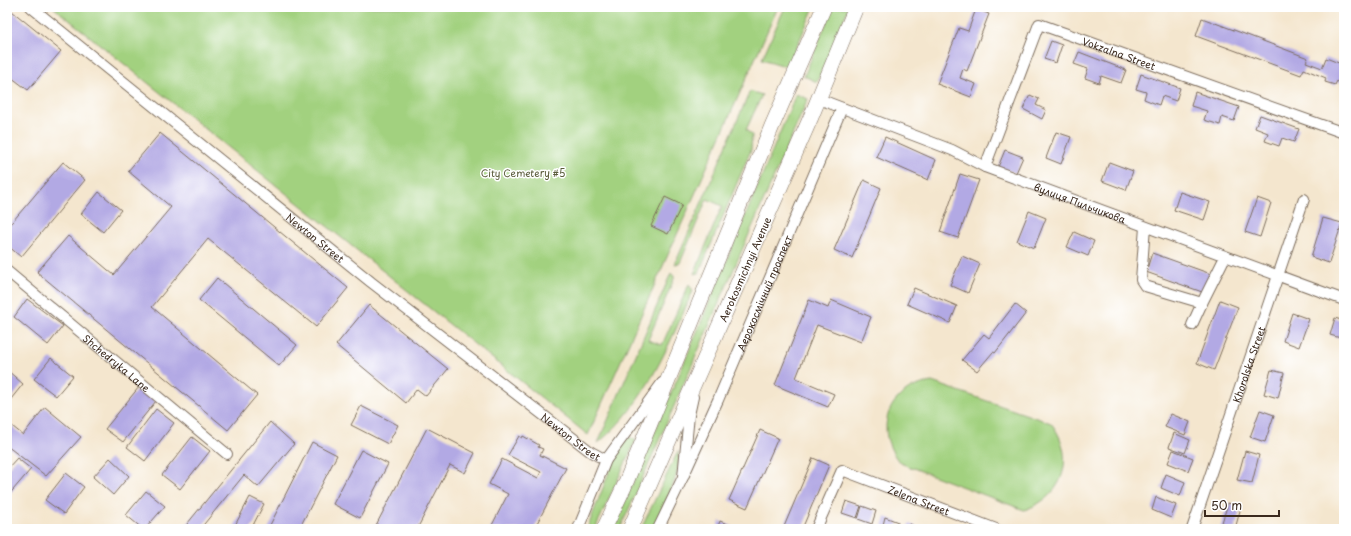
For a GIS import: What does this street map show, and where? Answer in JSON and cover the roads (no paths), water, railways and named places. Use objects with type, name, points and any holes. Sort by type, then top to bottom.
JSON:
[{"type":"main road","points":[[604,529],[672,369],[772,126],[824,7]]},
{"type":"main road","name":"Aerokosmichnyi Avenue","points":[[630,529],[819,99],[856,7]]},
{"type":"street","name":"Newton Street","points":[[31,7],[371,282],[591,452],[606,460]]},
{"type":"street","name":"Vokzalna Street","points":[[985,167],[1039,24],[1344,133]]},
{"type":"street","name":"вулиця Пильчикова","points":[[819,99],[952,150],[985,167],[1344,300]]},
{"type":"street","name":"Аерокосмічний проспект","points":[[658,529],[718,400],[842,108]]},
{"type":"street","name":"Khorolska Street","points":[[1192,529],[1276,276],[1304,199]]},
{"type":"street","points":[[1145,227],[1141,280],[1146,286],[1202,303]]},
{"type":"street","points":[[1192,325],[1225,257]]},
{"type":"street","name":"Shchedryka Lane","points":[[7,271],[227,454]]},
{"type":"street","points":[[578,529],[606,460],[672,369]]},
{"type":"street","name":"Аерокосмічний проспект","points":[[683,477],[689,416],[698,377]]},
{"type":"street","name":"Zelena Street","points":[[816,529],[842,470],[996,529]]},
{"type":"park label","name":"City Cemetery #5","points":[[523,172]]}]
